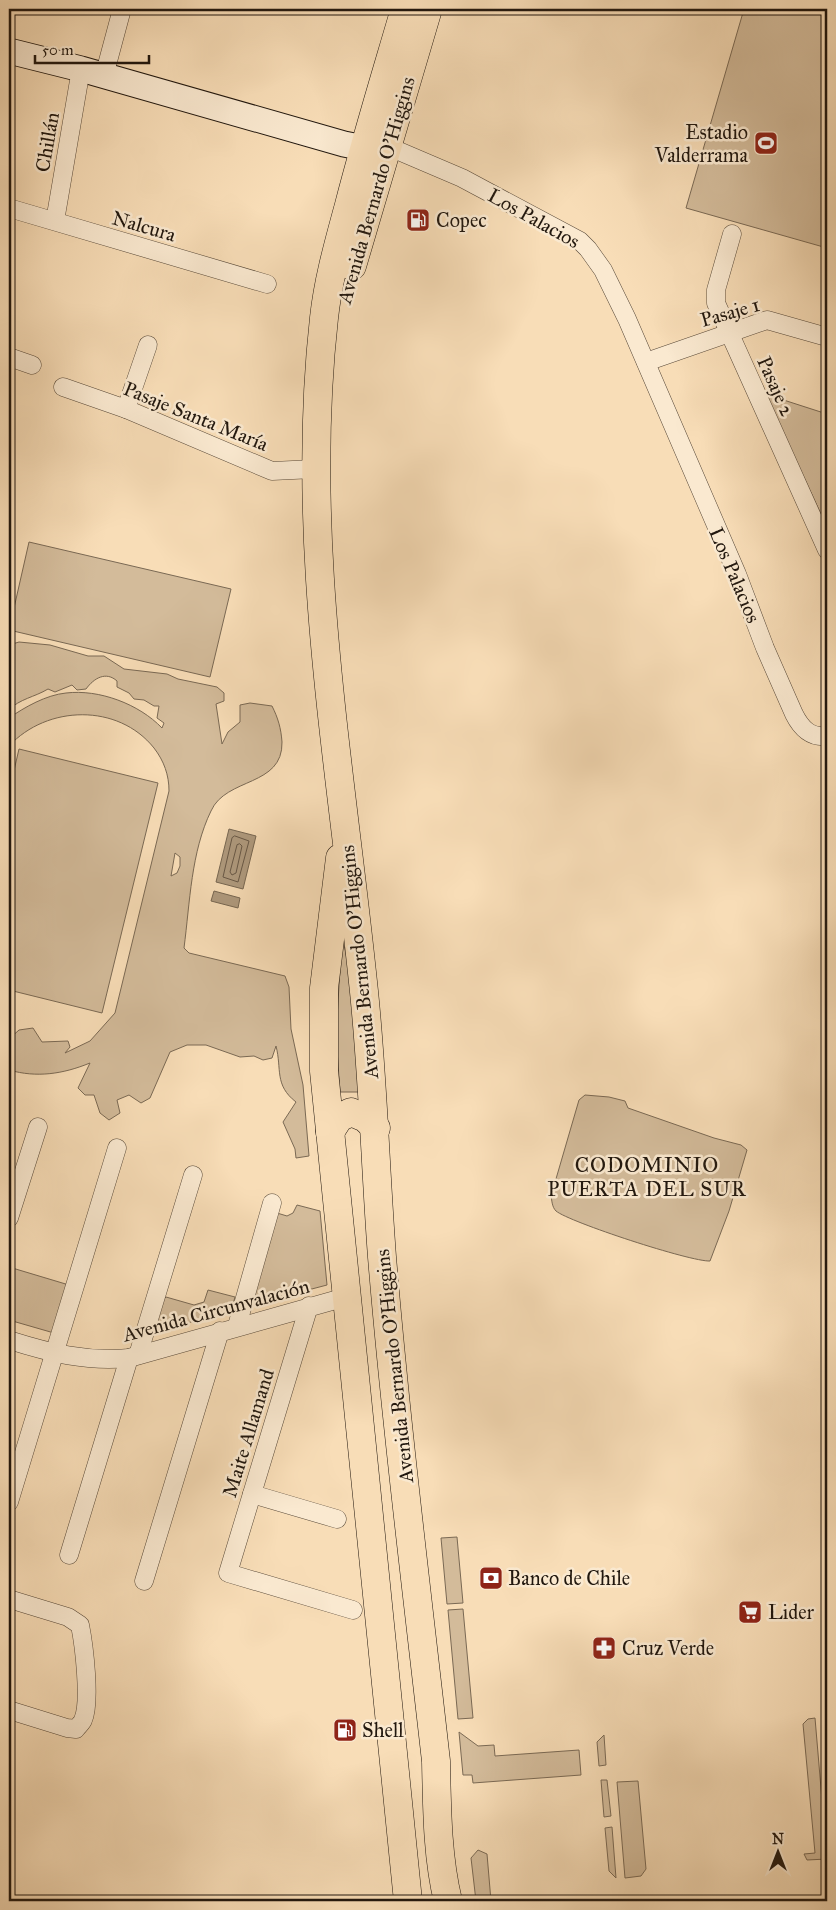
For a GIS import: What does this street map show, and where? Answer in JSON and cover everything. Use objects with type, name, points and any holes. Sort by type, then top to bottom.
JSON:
[{"type":"main road","name":"Avenida Bernardo O'Higgins","points":[[405,9],[338,329],[320,370],[314,469],[319,577],[344,830],[353,879],[376,1128],[382,1255],[436,1761],[437,1815],[444,1883],[448,1901]]},
{"type":"main road","name":"Avenida Bernardo O'Higgins","points":[[376,147],[428,9]]},
{"type":"main road","name":"Los Palacios","points":[[9,51],[93,72],[344,144],[376,147]]},
{"type":"main road","name":"Avenida Bernardo O'Higgins","points":[[344,830],[324,988],[323,1053],[408,1901]]},
{"type":"main road","points":[[330,1132],[339,1118],[351,1112],[365,1118],[376,1128]]},
{"type":"street","name":"Chillán","points":[[55,221],[93,72],[122,9]]},
{"type":"street","name":"Los Palacios","points":[[376,147],[462,178],[580,241],[588,249],[603,270],[646,362],[737,574],[781,686],[801,727],[809,733],[827,736]]},
{"type":"street","name":"Nalcura","points":[[9,208],[268,284]]},
{"type":"street","name":"Pasaje 2","points":[[732,234],[716,290],[716,303],[827,550]]},
{"type":"street","name":"Pasaje 1","points":[[646,362],[767,320],[827,337]]},
{"type":"street","points":[[126,409],[148,346]]},
{"type":"street","points":[[9,357],[32,365]]},
{"type":"street","name":"Pasaje Santa María","points":[[63,387],[126,409],[272,471],[314,469]]},
{"type":"street","points":[[9,1218],[38,1127]]},
{"type":"street","points":[[9,1502],[117,1148]]},
{"type":"street","points":[[69,1554],[193,1175]]},
{"type":"street","points":[[144,1581],[228,1328],[272,1203]]},
{"type":"street","name":"Avenida Circunvalación","points":[[9,1340],[54,1354],[93,1360],[134,1357],[228,1328],[346,1297]]},
{"type":"street","name":"Maite Allamand","points":[[309,1306],[228,1573],[354,1610]]},
{"type":"street","points":[[252,1494],[337,1519]]},
{"type":"street","points":[[9,1599],[68,1617],[80,1625],[83,1641],[87,1704],[83,1720],[76,1729],[9,1710]]},
{"type":"shaded area","name":"Estadio Valderrama","points":[[744,9],[827,9],[827,248],[686,208]]},
{"type":"shaded area","points":[[765,394],[827,414],[827,527]]},
{"type":"shaded area","points":[[29,542],[231,589],[210,677],[9,630]]},
{"type":"shaded area","points":[[19,642],[50,645],[88,656],[104,656],[124,669],[167,674],[178,679],[217,687],[224,693],[224,701],[216,704],[222,744],[228,732],[240,722],[240,705],[250,703],[272,706],[281,732],[280,756],[273,767],[264,775],[229,792],[218,800],[211,811],[204,827],[195,860],[184,948],[189,953],[285,976],[289,987],[291,1029],[303,1085],[309,1156],[296,1158],[295,1149],[283,1122],[296,1102],[284,1089],[280,1076],[276,1046],[272,1058],[263,1060],[254,1056],[240,1057],[206,1045],[187,1045],[170,1052],[150,1098],[141,1103],[129,1095],[117,1100],[120,1113],[109,1120],[100,1113],[94,1095],[85,1095],[78,1088],[90,1063],[50,1074],[30,1074],[9,1070],[9,1039],[19,1030],[33,1028],[42,1042],[68,1041],[70,1047],[65,1053],[90,1041],[115,1013],[169,791],[165,768],[154,748],[139,733],[122,723],[102,717],[82,715],[62,717],[43,723],[25,732],[9,746],[9,718],[36,702],[58,694],[79,692],[105,696],[130,705],[153,719],[162,728],[164,723],[157,718],[159,706],[154,706],[144,700],[134,699],[129,693],[117,687],[117,681],[109,676],[96,679],[86,689],[77,690],[72,685],[55,692],[48,689],[17,703],[9,710],[9,645]],"holes":[[[175,853],[180,857],[180,866],[177,873],[171,876]]]},
{"type":"shaded area","points":[[19,749],[158,783],[102,1013],[9,990],[9,792]]},
{"type":"shaded area","points":[[342,937],[350,971],[359,1092],[340,1092],[336,1035]]},
{"type":"shaded area","points":[[585,1095],[609,1097],[625,1101],[628,1108],[714,1138],[741,1145],[747,1150],[729,1211],[710,1261],[698,1260],[631,1240],[583,1224],[556,1211],[552,1204],[551,1196],[579,1100]]},
{"type":"shaded area","points":[[297,1205],[320,1211],[327,1285],[247,1306],[277,1213],[287,1216],[293,1213]]},
{"type":"shaded area","points":[[9,1267],[69,1285],[54,1333],[9,1320]]},
{"type":"shaded area","points":[[208,1290],[235,1297],[231,1311],[151,1333],[160,1303],[166,1297],[194,1305],[204,1302]]},
{"type":"shaded area","points":[[457,1537],[463,1603],[447,1604],[441,1538]]},
{"type":"shaded area","points":[[463,1609],[473,1718],[458,1719],[448,1610]]},
{"type":"shaded area","points":[[815,1718],[827,1859],[807,1860],[804,1854],[815,1853],[803,1724],[808,1719]]},
{"type":"shaded area","points":[[459,1732],[478,1746],[494,1745],[495,1756],[579,1750],[581,1775],[473,1783],[472,1775],[463,1775]]},
{"type":"shaded area","points":[[604,1735],[606,1765],[599,1766],[597,1742]]},
{"type":"shaded area","points":[[601,1780],[607,1780],[611,1816],[604,1817]]},
{"type":"shaded area","points":[[638,1781],[646,1869],[641,1876],[625,1878],[617,1782]]},
{"type":"shaded area","points":[[612,1827],[616,1878],[609,1871],[605,1828]]},
{"type":"shaded area","points":[[478,1850],[487,1854],[491,1901],[476,1901],[471,1858]]},
{"type":"water","points":[[229,829],[256,836],[243,889],[216,882]]},
{"type":"water","points":[[214,891],[240,898],[238,908],[211,901]]},
{"type":"place","name":"Estadio Valderrama","points":[[766,143]]},
{"type":"place","name":"Copec","points":[[418,220]]},
{"type":"place","name":"Banco de Chile","points":[[491,1578]]},
{"type":"place","name":"Lider","points":[[750,1612]]},
{"type":"place","name":"Cruz Verde","points":[[604,1648]]},
{"type":"place","name":"Shell","points":[[345,1730]]},
{"type":"district","name":"CODOMINIO PUERTA DEL SUR","points":[[647,1177]]}]
